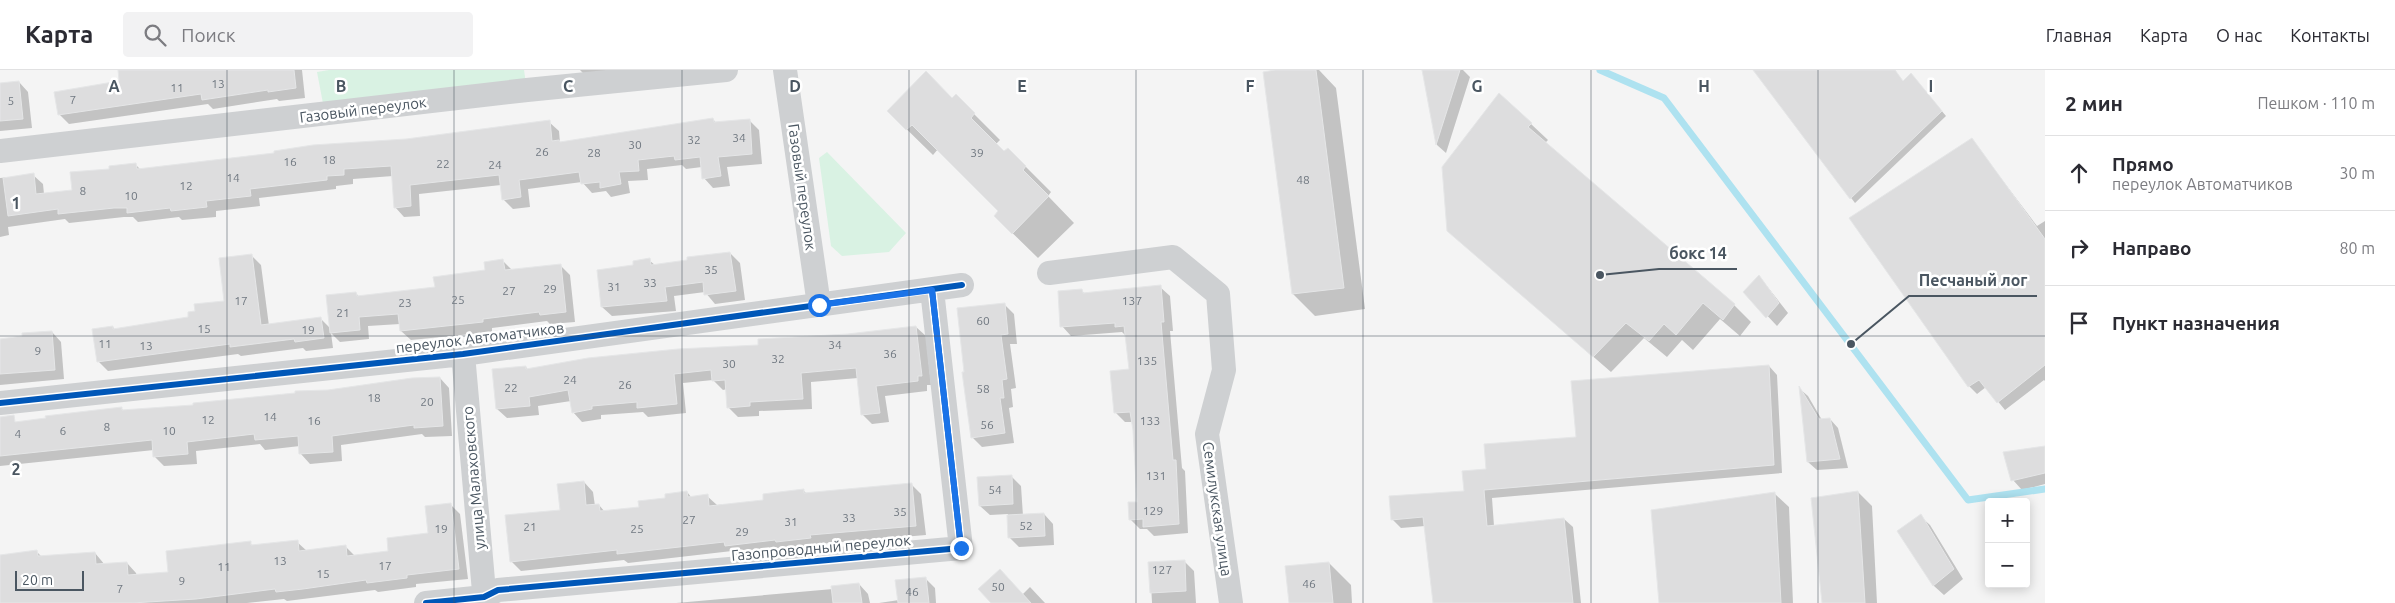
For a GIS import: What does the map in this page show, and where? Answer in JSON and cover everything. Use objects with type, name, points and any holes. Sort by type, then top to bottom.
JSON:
[{"type":"street","name":"Газовый переулок","points":[[0,151],[527,90],[726,70]]},
{"type":"street","name":"Газовый переулок","points":[[785,70],[819,305]]},
{"type":"street","name":"Семилукская улица","points":[[1049,273],[1173,257],[1218,294],[1224,370],[1206,434],[1231,603]]},
{"type":"street","name":"переулок Автоматчиков","points":[[0,403],[464,354],[962,285]]},
{"type":"street","name":"Газопроводный переулок","points":[[426,603],[484,600],[498,590],[961,548],[932,290]]},
{"type":"street","name":"улица Малаховского","points":[[464,354],[484,600]]},
{"type":"green space","points":[[329,70],[524,70],[527,90],[325,114],[317,72]]},
{"type":"green space","points":[[827,152],[906,233],[889,252],[842,256],[831,246],[819,158]]},
{"type":"building","points":[[118,70],[294,70],[296,88],[268,92],[268,90],[202,100],[201,94],[58,115],[54,92],[119,81]]},
{"type":"building","points":[[1275,70],[1316,70],[1344,288],[1292,294],[1263,72]]},
{"type":"building","points":[[1422,70],[1460,70],[1436,145]]},
{"type":"building","points":[[1753,70],[1895,70],[1903,81],[1911,73],[1942,111],[1850,199]]},
{"type":"building","points":[[926,71],[952,98],[956,94],[975,113],[971,118],[1004,151],[1008,148],[1026,166],[1023,170],[1049,196],[1012,234],[994,216],[998,211],[912,125],[906,130],[887,111]]},
{"type":"building","points":[[19,81],[23,119],[0,121],[0,83]]},
{"type":"building","points":[[1499,93],[1532,123],[1528,127],[1735,304],[1723,320],[1703,303],[1676,335],[1664,324],[1649,341],[1626,323],[1593,357],[1447,231],[1442,167]]},
{"type":"building","points":[[713,118],[714,122],[750,119],[752,154],[718,157],[721,176],[702,179],[700,157],[675,160],[674,156],[638,160],[639,171],[619,172],[621,184],[600,188],[600,182],[581,184],[579,172],[519,180],[521,197],[502,200],[499,175],[410,185],[411,206],[394,208],[391,166],[344,169],[344,175],[327,176],[327,180],[250,189],[251,196],[206,201],[207,207],[171,211],[170,208],[127,213],[127,208],[114,208],[58,214],[58,209],[8,216],[3,178],[34,173],[36,194],[72,190],[70,172],[109,169],[109,166],[136,163],[137,169],[274,153],[274,151],[313,145],[406,139],[550,120],[552,141],[559,140],[560,142]]},
{"type":"building","points":[[1972,138],[2045,239],[2045,365],[1997,403],[1979,380],[1968,387],[1849,218]]},
{"type":"building","points":[[730,252],[736,291],[704,295],[703,282],[665,287],[667,301],[601,307],[597,270],[633,265],[633,261],[650,258],[651,265],[687,260],[687,257]]},
{"type":"building","points":[[252,254],[261,325],[321,317],[324,338],[295,342],[294,339],[230,347],[230,344],[97,362],[92,329],[113,326],[113,329],[188,317],[188,312],[195,311],[194,304],[224,301],[219,258]]},
{"type":"building","points":[[503,259],[505,270],[561,264],[566,312],[540,315],[539,312],[483,319],[483,322],[400,331],[398,314],[359,317],[360,330],[330,333],[326,295],[356,292],[357,296],[435,287],[433,277],[485,270],[484,262]]},
{"type":"building","points":[[1759,275],[1779,303],[1766,318],[1743,292]]},
{"type":"building","points":[[1161,285],[1164,322],[1161,322],[1173,460],[1176,460],[1179,524],[1143,527],[1143,519],[1129,520],[1128,502],[1137,502],[1133,430],[1130,412],[1114,413],[1110,371],[1129,369],[1124,326],[1115,327],[1115,323],[1060,327],[1058,291],[1082,289],[1083,293]]},
{"type":"building","points":[[1005,303],[1008,334],[1001,335],[1007,379],[1002,380],[1004,398],[1000,398],[1005,433],[971,438],[962,372],[964,372],[957,308]]},
{"type":"building","points":[[916,326],[922,376],[918,376],[918,381],[876,386],[880,413],[861,415],[856,368],[801,373],[803,399],[750,402],[750,406],[727,408],[725,380],[712,381],[711,370],[674,374],[677,404],[637,408],[637,402],[592,406],[592,409],[572,413],[568,390],[529,397],[530,406],[496,409],[492,369],[526,366],[526,369],[588,358],[678,349],[758,345],[758,339],[848,334]]},
{"type":"building","points":[[52,331],[55,370],[0,374],[0,339],[22,336],[22,333]]},
{"type":"building","points":[[1769,365],[1774,465],[1484,490],[1487,526],[1564,518],[1573,603],[1433,603],[1423,517],[1391,520],[1389,496],[1464,491],[1462,471],[1486,469],[1484,444],[1576,437],[1571,381]]},
{"type":"building","points":[[440,377],[443,426],[414,428],[414,425],[332,436],[333,452],[299,454],[298,436],[255,440],[254,434],[187,442],[188,454],[153,457],[152,440],[0,456],[0,417],[14,415],[15,422],[46,418],[45,416],[122,407],[122,410],[193,405],[193,403],[295,393],[295,391],[328,390],[412,378]]},
{"type":"building","points":[[1799,386],[1819,419],[1830,418],[1840,459],[1807,462]]},
{"type":"building","points":[[2045,446],[2045,473],[2011,481],[2003,452]]},
{"type":"building","points":[[1012,475],[1013,504],[979,506],[977,477]]},
{"type":"building","points":[[584,481],[586,505],[599,504],[600,511],[639,507],[638,501],[665,498],[665,494],[687,491],[688,497],[708,494],[709,506],[763,500],[763,494],[804,489],[804,493],[912,483],[916,526],[810,535],[811,538],[776,542],[775,540],[725,546],[724,542],[617,554],[617,550],[510,562],[505,515],[560,510],[557,484]]},
{"type":"building","points":[[1858,491],[1865,603],[1822,603],[1811,498]]},
{"type":"building","points":[[1775,492],[1781,603],[1659,603],[1651,510]]},
{"type":"building","points":[[451,503],[459,569],[407,575],[407,578],[367,583],[366,580],[303,589],[276,592],[275,589],[196,599],[132,603],[0,603],[0,555],[37,550],[38,556],[95,552],[96,564],[127,562],[128,575],[168,572],[166,551],[251,541],[251,545],[298,540],[299,551],[346,545],[347,556],[388,551],[387,538],[428,533],[425,506]]},
{"type":"building","points":[[1044,513],[1045,536],[1008,538],[1007,515]]},
{"type":"building","points":[[1921,514],[1954,569],[1933,586],[1897,531]]},
{"type":"building","points":[[1185,560],[1186,591],[1150,593],[1148,562]]},
{"type":"building","points":[[1329,562],[1333,603],[1289,603],[1285,566]]},
{"type":"building","points":[[1000,569],[1031,603],[991,603],[978,589]]},
{"type":"building","points":[[926,577],[929,603],[898,603],[895,580]]},
{"type":"building","points":[[859,583],[862,603],[833,603],[831,586]]},
{"type":"waterway","points":[[1600,70],[1664,98],[1968,500],[2045,489]]},
{"type":"cycle path","points":[[0,403],[463,354],[962,285]]},
{"type":"cycle path","points":[[426,603],[484,597],[498,590],[961,548],[932,290]]},
{"type":"place","name":"бокс 14","points":[[1600,275]]},
{"type":"place","name":"Песчаный лог","points":[[1851,344]]},
{"type":"route","points":[[819,305],[932,290],[961,548]]}]
